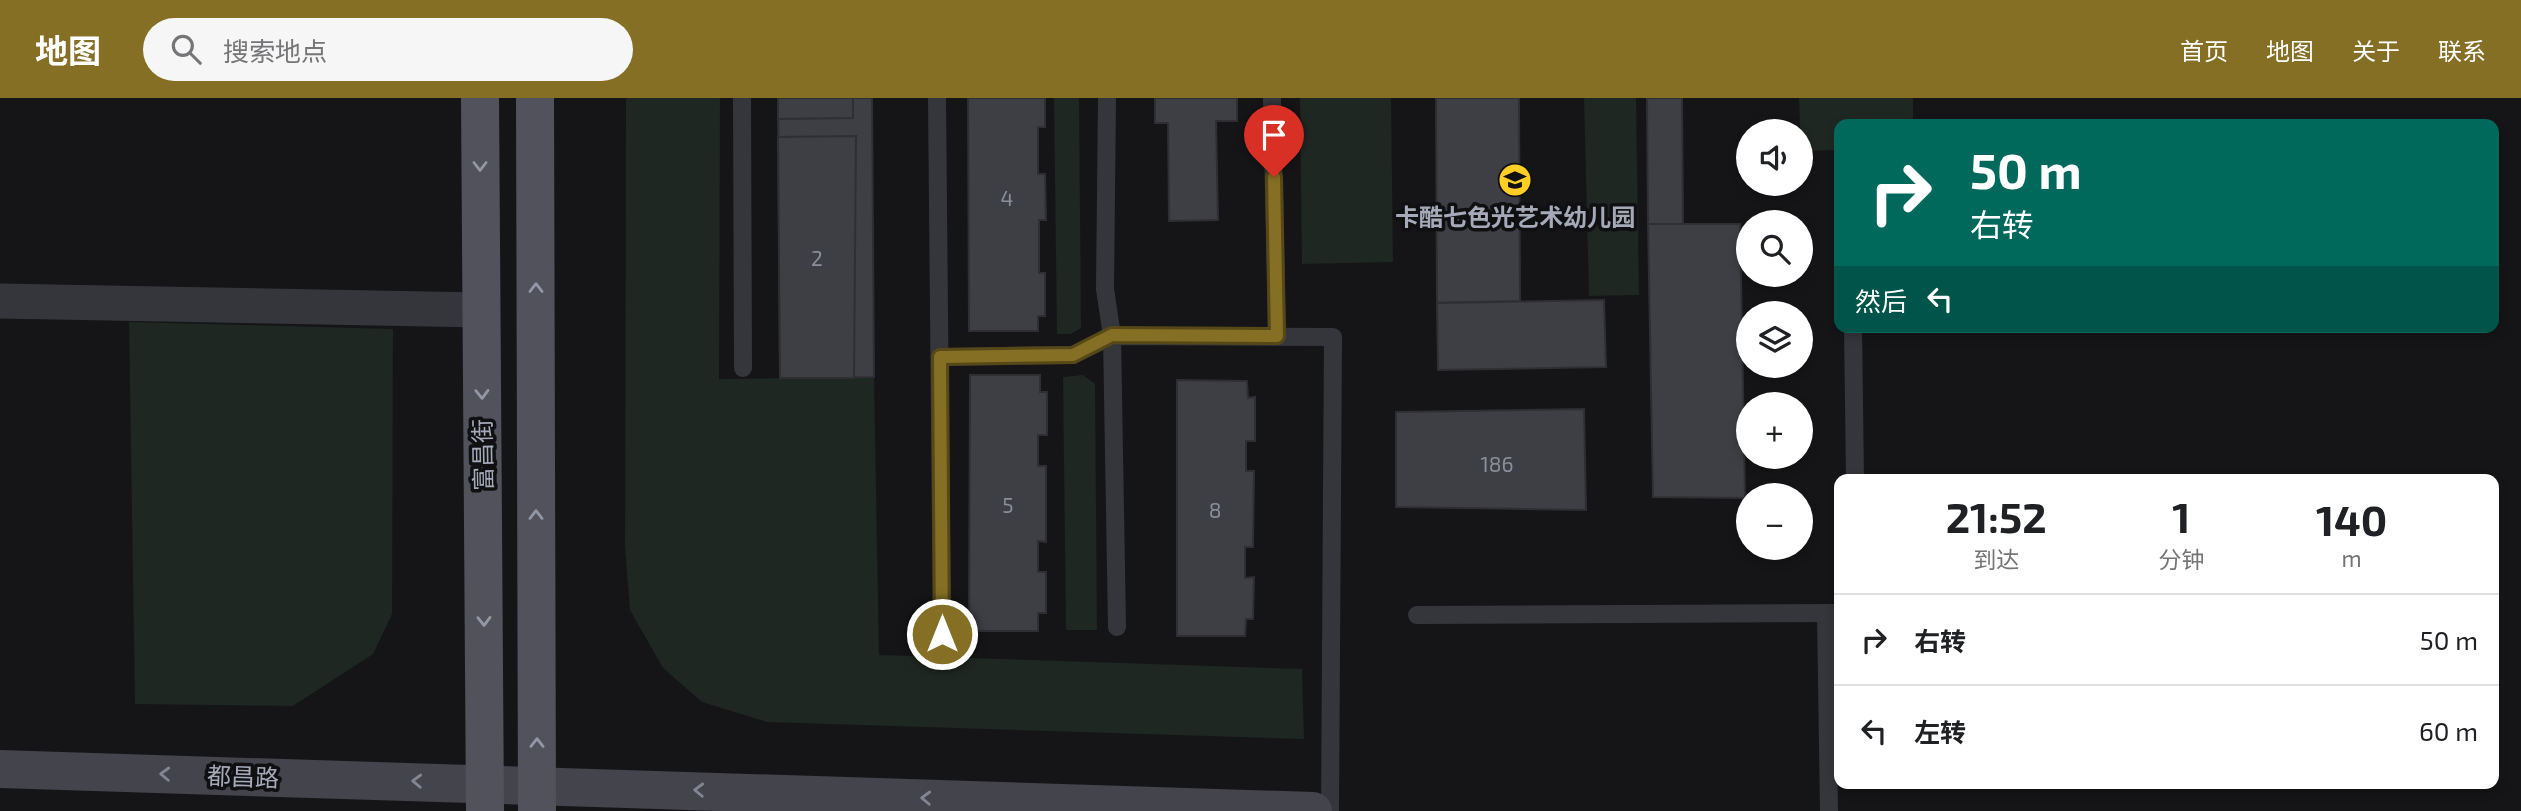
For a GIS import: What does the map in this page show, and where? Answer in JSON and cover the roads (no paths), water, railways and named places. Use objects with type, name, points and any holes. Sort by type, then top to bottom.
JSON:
[{"type":"main road","name":"富昌街","points":[[480,98],[485,797]]},
{"type":"main road","points":[[535,98],[537,798]]},
{"type":"main road","name":"都昌路","points":[[0,769],[485,797],[1313,811]]},
{"type":"street","points":[[0,301],[481,310]]},
{"type":"lane","points":[[742,98],[743,368]]},
{"type":"lane","points":[[937,98],[942,634]]},
{"type":"lane","points":[[1107,98],[1105,289],[1112,335],[1117,627]]},
{"type":"lane","points":[[1272,98],[1277,336]]},
{"type":"lane","points":[[1853,333],[1855,474]]},
{"type":"lane","points":[[940,357],[1073,355],[1112,335],[1333,337],[1331,811]]},
{"type":"lane","points":[[1417,615],[1833,613],[1829,811]]},
{"type":"place","name":"卡酷七色光艺术幼儿园","points":[[1515,180]]}]
